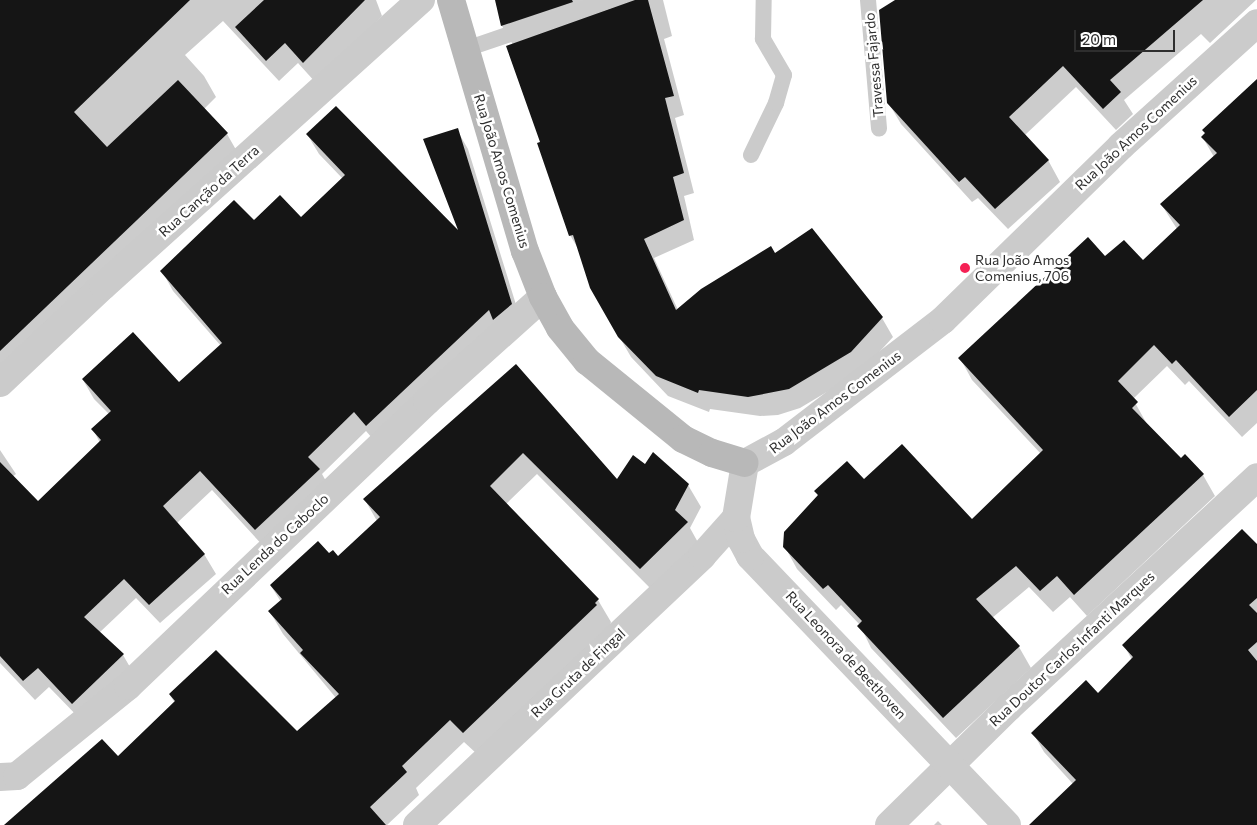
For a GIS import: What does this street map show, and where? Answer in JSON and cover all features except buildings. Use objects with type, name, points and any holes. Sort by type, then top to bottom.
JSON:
[{"type":"street","name":"Rua Canção da Terra","points":[[0,384],[103,286],[421,0]]},
{"type":"street","name":"Rua João Amos Comenius","points":[[451,0],[525,251],[543,297],[560,328],[587,361],[631,400],[683,439],[712,453],[745,463],[784,442],[943,320],[1121,146],[1257,23]]},
{"type":"street","name":"Rua Lenda do Caboclo","points":[[0,777],[17,776],[128,686],[427,401],[543,297]]},
{"type":"street","name":"Rua Leonora de Beethoven","points":[[745,463],[736,518],[741,540],[750,556],[1007,825]]},
{"type":"street","name":"Rua Doutor Carlos Infanti Marques","points":[[888,825],[1257,476]]},
{"type":"street","name":"Rua Gruta de Fingal","points":[[417,825],[702,556],[736,518]]},
{"type":"lane","points":[[466,49],[610,0]]},
{"type":"lane","points":[[751,155],[776,103],[784,75],[763,39],[764,0]]},
{"type":"lane","name":"Travessa Fajardo","points":[[868,0],[879,130]]},
{"type":"place","name":"Rua João Amos Comenius, 706","points":[[965,268]]}]
